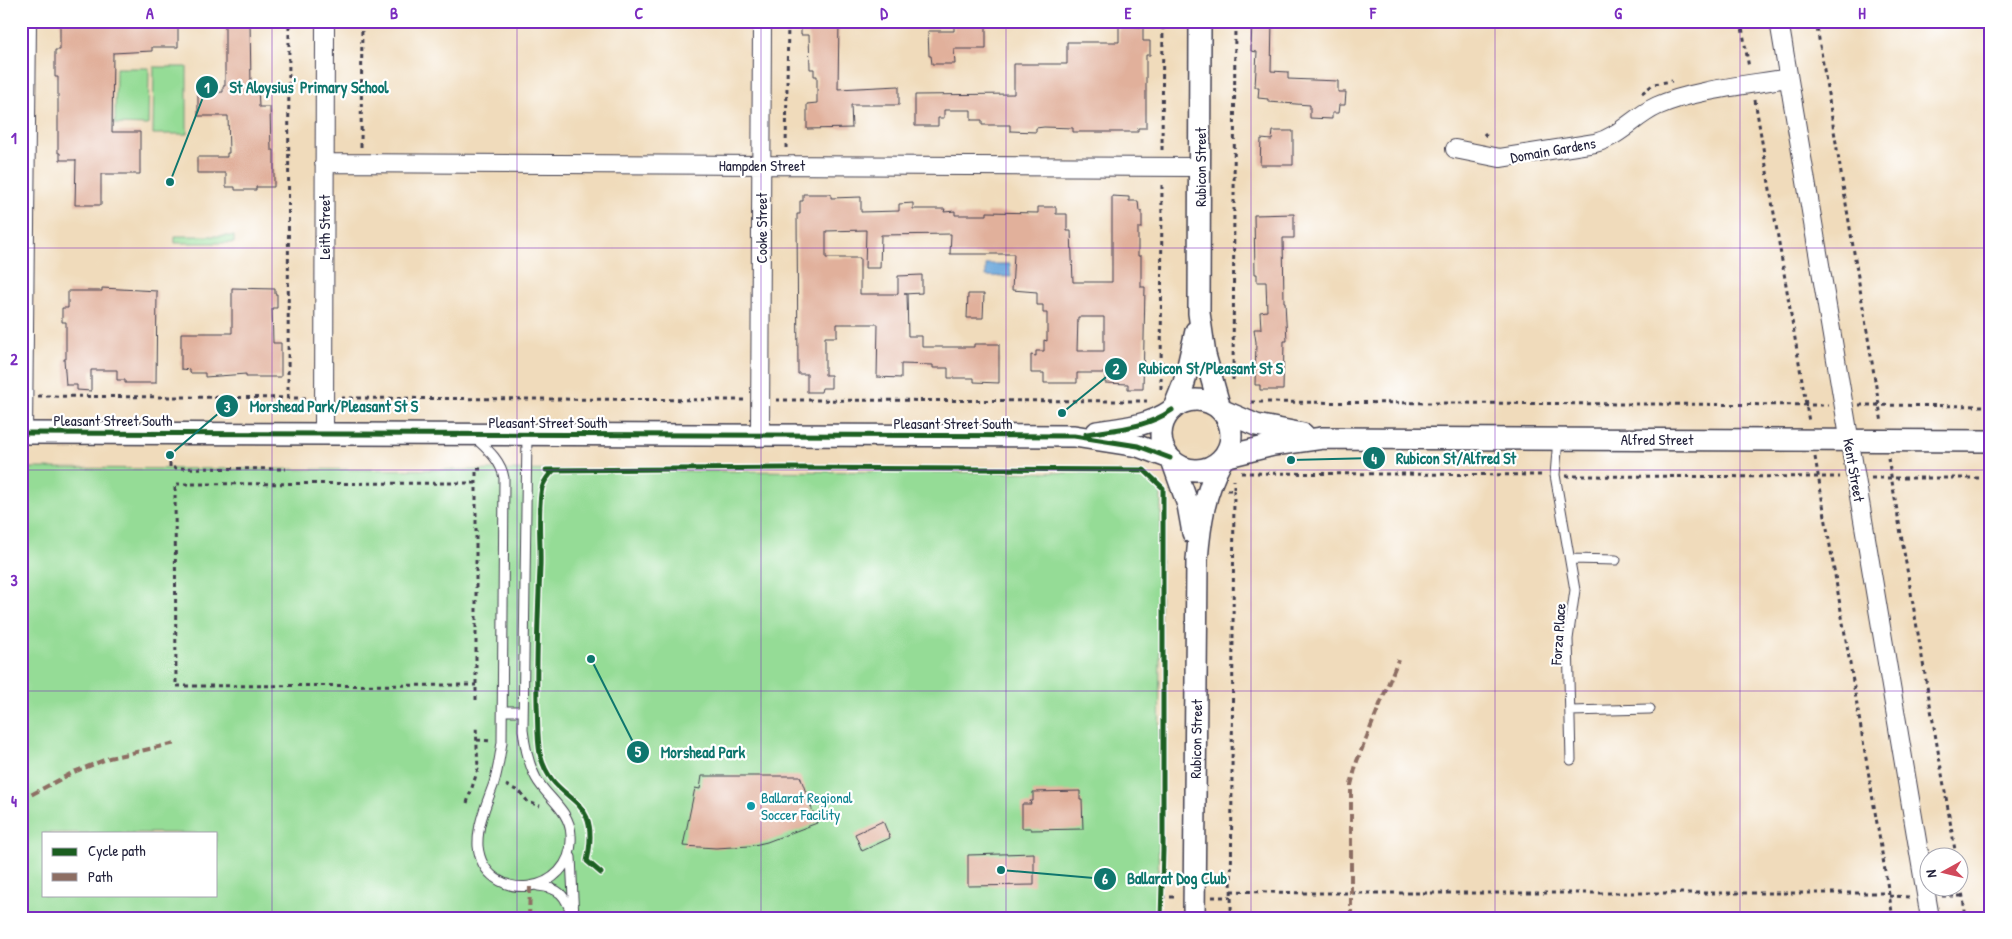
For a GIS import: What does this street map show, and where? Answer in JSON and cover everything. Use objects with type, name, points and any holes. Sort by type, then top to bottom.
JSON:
[{"type":"street","points":[[22,433],[27,21]]},
{"type":"street","name":"Leith Street","points":[[324,433],[325,21]]},
{"type":"street","name":"Cooke Street","points":[[760,435],[762,21]]},
{"type":"street","name":"Rubicon Street","points":[[1200,21],[1199,313],[1205,355],[1220,409]]},
{"type":"street","name":"Kent Street","points":[[1779,21],[1848,440],[1930,918]]},
{"type":"street","name":"Domain Gardens","points":[[1455,149],[1500,158],[1595,143],[1609,138],[1649,110],[1671,101],[1788,78]]},
{"type":"street","name":"Hampden Street","points":[[324,162],[1200,167]]},
{"type":"street","name":"Rubicon Street","points":[[1173,409],[1184,383],[1199,313]]},
{"type":"street","points":[[1197,400],[1208,402],[1220,409],[1228,420],[1232,431],[1231,443],[1223,458],[1208,468],[1197,470],[1185,468],[1171,459],[1164,449],[1161,434],[1164,422],[1173,409],[1183,402],[1197,400]]},
{"type":"street","name":"Pleasant Street South","points":[[1074,436],[1144,424],[1158,419],[1173,409]]},
{"type":"street","name":"Alfred Street","points":[[1220,409],[1256,425],[1323,438]]},
{"type":"street","name":"Pleasant Street South","points":[[22,433],[1074,436],[1138,446],[1171,459]]},
{"type":"street","name":"Alfred Street","points":[[1223,458],[1273,445],[1323,438],[1991,440]]},
{"type":"street","name":"Rubicon Street","points":[[1194,918],[1198,560],[1202,509],[1209,484],[1223,458]]},
{"type":"street","name":"Rubicon Street","points":[[1171,459],[1189,511],[1198,560]]},
{"type":"lane","points":[[472,435],[494,455],[503,470],[504,478],[502,742],[494,782],[479,831],[478,846],[487,870],[500,881],[514,886],[549,888],[562,894],[567,900],[573,918]]},
{"type":"lane","points":[[527,435],[524,745],[529,764],[536,778],[560,808],[569,823],[571,833],[573,918]]},
{"type":"lane","name":"Forza Place","points":[[1558,439],[1555,476],[1575,590],[1568,639],[1571,760]]},
{"type":"lane","points":[[1571,559],[1616,560]]},
{"type":"lane","points":[[1570,711],[1650,709]]},
{"type":"lane","points":[[503,711],[523,711]]},
{"type":"lane","points":[[535,886],[549,880],[560,872],[568,857],[571,846]]},
{"type":"path","points":[[288,398],[289,21]]},
{"type":"path","points":[[361,163],[362,21]]},
{"type":"path","points":[[786,165],[788,21]]},
{"type":"path","points":[[1162,156],[1163,21]]},
{"type":"path","points":[[1226,383],[1233,383],[1235,21]]},
{"type":"path","points":[[1742,21],[1750,73]]},
{"type":"path","points":[[1816,21],[1891,478],[1954,846]]},
{"type":"path","points":[[1742,69],[1749,68]]},
{"type":"path","points":[[1639,96],[1654,84],[1677,81]]},
{"type":"path","points":[[1754,99],[1894,918]]},
{"type":"path","points":[[1484,133],[1494,141]]},
{"type":"path","points":[[1161,383],[1162,178]]},
{"type":"path","points":[[38,396],[1152,401]]},
{"type":"path","points":[[1242,402],[1806,403],[1991,406]]},
{"type":"path","points":[[170,455],[170,468],[286,469]]},
{"type":"path","points":[[476,700],[476,469],[482,469]]},
{"type":"path","points":[[1891,478],[1991,478]]},
{"type":"path","points":[[476,482],[175,484],[176,686],[476,685]]},
{"type":"path","points":[[1230,918],[1234,490]]},
{"type":"path","points":[[467,803],[478,770],[476,725]]},
{"type":"path","points":[[477,740],[495,742]]},
{"type":"path","points":[[494,782],[517,790],[528,802],[543,807]]},
{"type":"path","points":[[1162,887],[1162,905]]},
{"type":"path","points":[[1231,891],[1889,893]]},
{"type":"path","points":[[1963,896],[1966,918]]},
{"type":"green space","points":[[154,67],[187,67],[187,134],[153,134]]},
{"type":"green space","points":[[116,68],[149,68],[148,125],[115,124]]},
{"type":"green space","points":[[175,236],[234,236],[234,243],[175,243]]},
{"type":"green space","points":[[21,468],[1145,473],[1161,485],[1158,918],[21,918]]},
{"type":"water","points":[[986,264],[1010,264],[1011,277],[986,276]]},
{"type":"building","points":[[60,21],[178,21],[178,47],[152,47],[152,51],[113,53],[112,132],[140,132],[140,174],[101,174],[101,205],[75,205],[76,160],[60,160],[60,153],[58,153],[58,77],[55,77],[55,50],[60,50]]},
{"type":"building","points":[[225,21],[250,21],[251,86],[258,85],[259,107],[270,107],[271,150],[274,150],[274,187],[256,187],[256,190],[235,190],[235,187],[226,187],[226,173],[197,173],[197,157],[227,157],[227,153],[229,153],[228,116],[198,116],[198,93],[223,92],[223,86],[225,86]]},
{"type":"building","points":[[801,21],[839,21],[838,89],[899,86],[899,105],[851,105],[852,128],[807,129],[807,104],[817,103],[817,76],[814,76],[814,69],[810,69],[809,35],[801,35]]},
{"type":"building","points":[[954,21],[986,21],[986,49],[954,49],[955,64],[932,64],[931,56],[929,56],[928,31],[954,31]]},
{"type":"building","points":[[1252,21],[1272,21],[1271,71],[1288,72],[1288,79],[1338,81],[1338,92],[1346,92],[1345,105],[1339,105],[1338,113],[1332,113],[1332,119],[1310,118],[1310,105],[1268,102],[1268,99],[1258,98],[1259,87],[1255,87],[1257,52],[1251,51]]},
{"type":"building","points":[[1119,26],[1143,27],[1143,41],[1150,41],[1150,55],[1146,55],[1146,128],[1138,128],[1138,132],[1073,132],[1073,128],[1044,127],[1036,128],[1036,132],[1010,131],[1010,125],[982,125],[982,120],[971,120],[971,110],[944,110],[944,118],[938,118],[938,126],[915,126],[915,95],[1014,94],[1014,64],[1067,64],[1067,42],[1119,42]]},
{"type":"building","points":[[1273,131],[1293,131],[1293,165],[1260,165],[1261,139],[1272,140]]},
{"type":"building","points":[[803,194],[831,194],[831,198],[861,197],[861,212],[899,211],[899,204],[913,203],[913,209],[945,209],[944,212],[955,211],[955,215],[987,215],[987,212],[1038,213],[1038,207],[1056,207],[1056,214],[1067,214],[1067,231],[1071,231],[1073,282],[1112,282],[1112,196],[1129,197],[1129,201],[1138,201],[1139,211],[1142,211],[1142,228],[1138,228],[1138,256],[1141,256],[1141,287],[1145,287],[1143,389],[1128,389],[1128,384],[1105,383],[1105,373],[1077,373],[1077,383],[1044,383],[1044,373],[1031,373],[1031,355],[1036,356],[1036,351],[1044,351],[1044,340],[1047,341],[1047,313],[1043,313],[1043,305],[1037,305],[1037,292],[1012,290],[1014,254],[950,254],[951,234],[881,235],[880,268],[865,268],[866,230],[826,231],[826,258],[860,258],[860,294],[898,294],[898,276],[922,275],[922,293],[904,294],[907,294],[908,336],[922,336],[922,347],[974,347],[974,344],[999,344],[999,383],[974,382],[974,378],[948,378],[948,368],[933,368],[933,365],[901,364],[901,378],[877,377],[878,324],[837,324],[837,337],[825,337],[825,375],[831,375],[831,388],[822,388],[821,392],[807,392],[807,374],[798,374],[797,214],[800,214],[800,201],[803,201]],"holes":[[[1078,317],[1104,317],[1104,351],[1077,351]]]},
{"type":"building","points":[[1294,214],[1294,238],[1283,238],[1287,341],[1284,341],[1283,390],[1260,390],[1260,385],[1255,385],[1256,342],[1254,329],[1261,329],[1260,312],[1267,311],[1266,282],[1257,282],[1257,274],[1255,274],[1254,215]]},
{"type":"building","points":[[102,288],[157,291],[156,383],[125,383],[125,380],[117,380],[117,370],[91,370],[91,391],[77,390],[77,385],[66,385],[64,359],[66,359],[66,322],[62,322],[62,308],[68,308],[68,291],[102,291]]},
{"type":"building","points":[[232,288],[275,289],[277,308],[272,308],[273,343],[281,343],[281,377],[246,377],[246,374],[205,377],[205,373],[190,373],[190,370],[181,369],[181,333],[232,333]]},
{"type":"building","points":[[968,294],[984,294],[983,318],[967,318]]},
{"type":"building","name":"Ballarat Regional Soccer Facility","points":[[702,776],[800,776],[817,823],[767,842],[750,846],[716,848],[683,846],[695,788],[700,789]]},
{"type":"building","points":[[1080,791],[1083,829],[1031,830],[1031,828],[1022,828],[1022,804],[1031,804],[1033,792]]},
{"type":"building","points":[[883,821],[890,838],[862,851],[855,834]]},
{"type":"building","points":[[1034,853],[1034,885],[968,886],[968,855]]},
{"type":"marked path","points":[[1351,918],[1351,785],[1357,761],[1398,660]]},
{"type":"marked path","points":[[21,800],[74,772],[109,758],[176,743]]},
{"type":"marked path","points":[[529,918],[530,887]]},
{"type":"cycle path","points":[[1086,434],[1142,424],[1152,421],[1172,410]]},
{"type":"cycle path","points":[[21,433],[1074,436],[1138,446],[1170,458]]},
{"type":"cycle path","points":[[546,470],[785,468],[1144,470],[1163,488],[1163,851],[1161,918]]},
{"type":"cycle path","points":[[554,470],[543,485],[540,506],[537,636],[539,748],[546,771],[555,783],[583,810],[588,822],[590,838],[587,861],[601,873]]},
{"type":"place","name":"St Aloysius' Primary School","points":[[170,182]]},
{"type":"place","name":"Rubicon St/Pleasant St S","points":[[1062,413]]},
{"type":"place","name":"Morshead Park/Pleasant St S","points":[[170,455]]},
{"type":"place","name":"Rubicon St/Alfred St","points":[[1291,460]]},
{"type":"place","name":"Morshead Park","points":[[591,659]]},
{"type":"place","name":"Ballarat Regional Soccer Facility","points":[[751,806]]},
{"type":"place","name":"Ballarat Dog Club","points":[[1001,870]]}]
